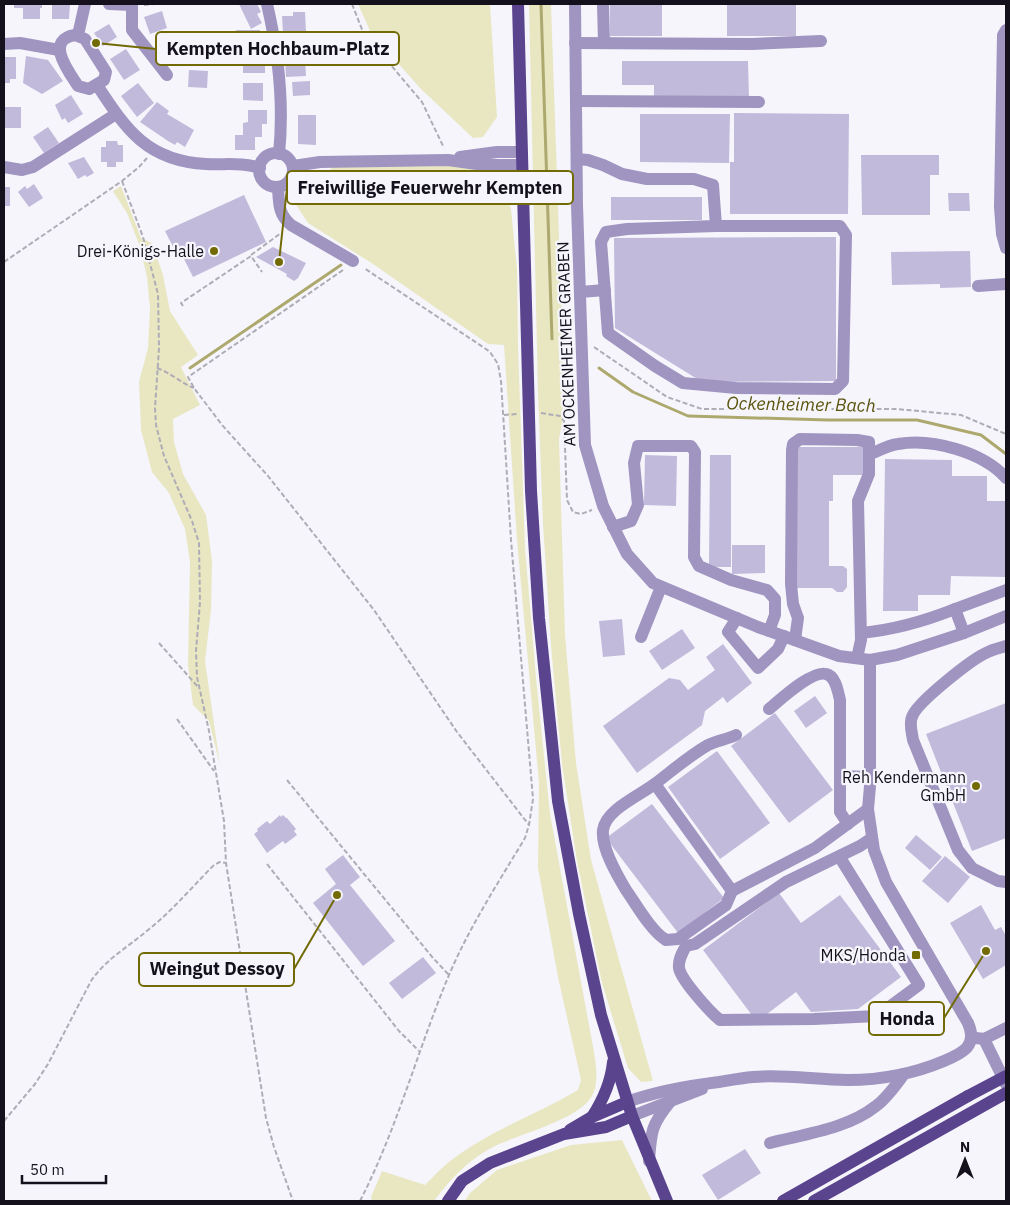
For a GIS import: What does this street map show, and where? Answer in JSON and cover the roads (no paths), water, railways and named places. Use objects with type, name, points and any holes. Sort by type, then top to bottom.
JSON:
[{"type":"main road","points":[[518,4],[531,491],[546,699],[558,801],[592,977],[613,1057],[626,1102],[667,1201]]},
{"type":"main road","points":[[592,1117],[605,1094],[612,1070],[613,1057]]},
{"type":"main road","points":[[783,1201],[1006,1076]]},
{"type":"main road","points":[[814,1201],[1006,1093]]},
{"type":"main road","points":[[448,1201],[462,1181],[490,1162],[564,1134],[592,1117],[626,1102]]},
{"type":"main road","points":[[564,1134],[606,1127],[632,1116]]},
{"type":"street","points":[[78,35],[85,4]]},
{"type":"street","points":[[109,4],[132,4],[132,30],[167,75]]},
{"type":"street","points":[[267,4],[279,82],[279,154]]},
{"type":"street","name":"AM OCKENHEIMER GRABEN","points":[[575,4],[576,159],[585,444],[602,506],[626,554],[653,583],[661,587],[769,631],[839,656],[864,659],[897,655],[964,633],[1006,616]]},
{"type":"street","points":[[603,4],[604,43]]},
{"type":"street","points":[[1006,30],[1003,35],[1000,208],[1002,234],[1006,248]]},
{"type":"street","points":[[78,35],[85,39],[106,72],[104,80],[97,86],[86,89],[78,86],[61,58],[59,50],[66,38],[78,35]]},
{"type":"street","points":[[575,43],[752,44],[821,41]]},
{"type":"street","points":[[4,44],[20,44],[59,50]]},
{"type":"street","points":[[97,86],[135,137],[168,157],[194,163],[244,164],[260,168]]},
{"type":"street","points":[[576,101],[759,102]]},
{"type":"street","points":[[4,167],[22,170],[33,167],[116,114]]},
{"type":"street","points":[[279,154],[288,158],[293,166],[290,180],[283,186],[273,187],[261,178],[260,168],[266,157],[279,154]]},
{"type":"street","points":[[293,166],[320,162],[448,160],[484,164],[521,159]]},
{"type":"street","points":[[576,159],[588,160],[622,174],[647,179],[694,179],[713,185],[716,226]]},
{"type":"street","points":[[278,187],[280,211],[291,226],[354,261]]},
{"type":"street","points":[[716,226],[840,226],[846,235],[844,356],[843,381],[836,389],[736,388],[683,383],[608,333],[601,242],[606,232],[627,229],[716,226]]},
{"type":"street","points":[[978,286],[1006,284]]},
{"type":"street","points":[[580,292],[605,290]]},
{"type":"street","points":[[737,618],[728,632],[758,668],[790,638],[798,618],[793,604],[791,584],[793,444],[800,439],[869,442],[869,474],[858,501],[860,633],[864,659],[870,777],[868,809],[872,838],[878,864],[886,882],[968,1023],[1006,1084]]},
{"type":"street","points":[[869,455],[896,444],[917,442],[962,451],[997,468],[1006,478]]},
{"type":"street","points":[[613,527],[631,521],[638,506],[634,463],[638,446],[691,446],[695,452],[694,557],[699,566],[731,580],[767,590],[775,599],[775,616],[769,631]]},
{"type":"street","points":[[641,637],[661,587]]},
{"type":"street","points":[[860,633],[880,631],[940,616],[1006,590]]},
{"type":"street","points":[[955,610],[964,633]]},
{"type":"street","points":[[1006,646],[987,652],[921,702],[912,717],[911,730],[913,740],[958,850],[972,868],[998,881],[1006,882]]},
{"type":"street","points":[[826,673],[828,652]]},
{"type":"street","points":[[769,709],[805,680],[818,674],[826,673],[836,684],[840,700],[840,812],[848,824]]},
{"type":"street","points":[[736,735],[710,744],[667,773],[655,784],[636,795],[610,816],[605,824],[603,830],[605,845],[614,869],[642,912],[662,938],[672,941],[687,934],[726,905],[732,891],[815,848],[868,809]]},
{"type":"street","points":[[841,776],[870,777]]},
{"type":"street","points":[[655,784],[732,891]]},
{"type":"street","points":[[838,856],[919,985],[877,1016],[844,1019],[720,1020],[710,1011],[679,969],[679,958],[686,946],[695,944],[786,882],[872,838]]},
{"type":"street","points":[[626,1102],[673,1088],[739,1078],[774,1076],[847,1080],[873,1079],[904,1074],[933,1066],[960,1054],[977,1038],[1006,1028]]},
{"type":"street","points":[[770,1143],[855,1119],[879,1104],[904,1074]]},
{"type":"street","points":[[632,1116],[721,1082]]},
{"type":"street","points":[[649,1161],[653,1125],[670,1102]]},
{"type":"waterway","name":"Ockenheimer Bach","points":[[541,4],[552,339]]},
{"type":"waterway","points":[[190,368],[341,265]]},
{"type":"waterway","name":"Ockenheimer Bach","points":[[599,368],[633,392],[688,416],[828,420],[917,420],[981,435],[1006,454]]},
{"type":"place","name":"Kempten Hochbaum-Platz","points":[[96,43]]},
{"type":"place","name":"Drei-Königs-Halle","points":[[214,251]]},
{"type":"place","name":"Freiwillige Feuerwehr Kempten","points":[[279,262]]},
{"type":"place","name":"Reh Kendermann GmbH","points":[[976,786]]},
{"type":"place","name":"Weingut Dessoy","points":[[337,895]]},
{"type":"place","name":"Honda","points":[[986,951]]},
{"type":"place","name":"MKS/Honda","points":[[916,955]]}]
